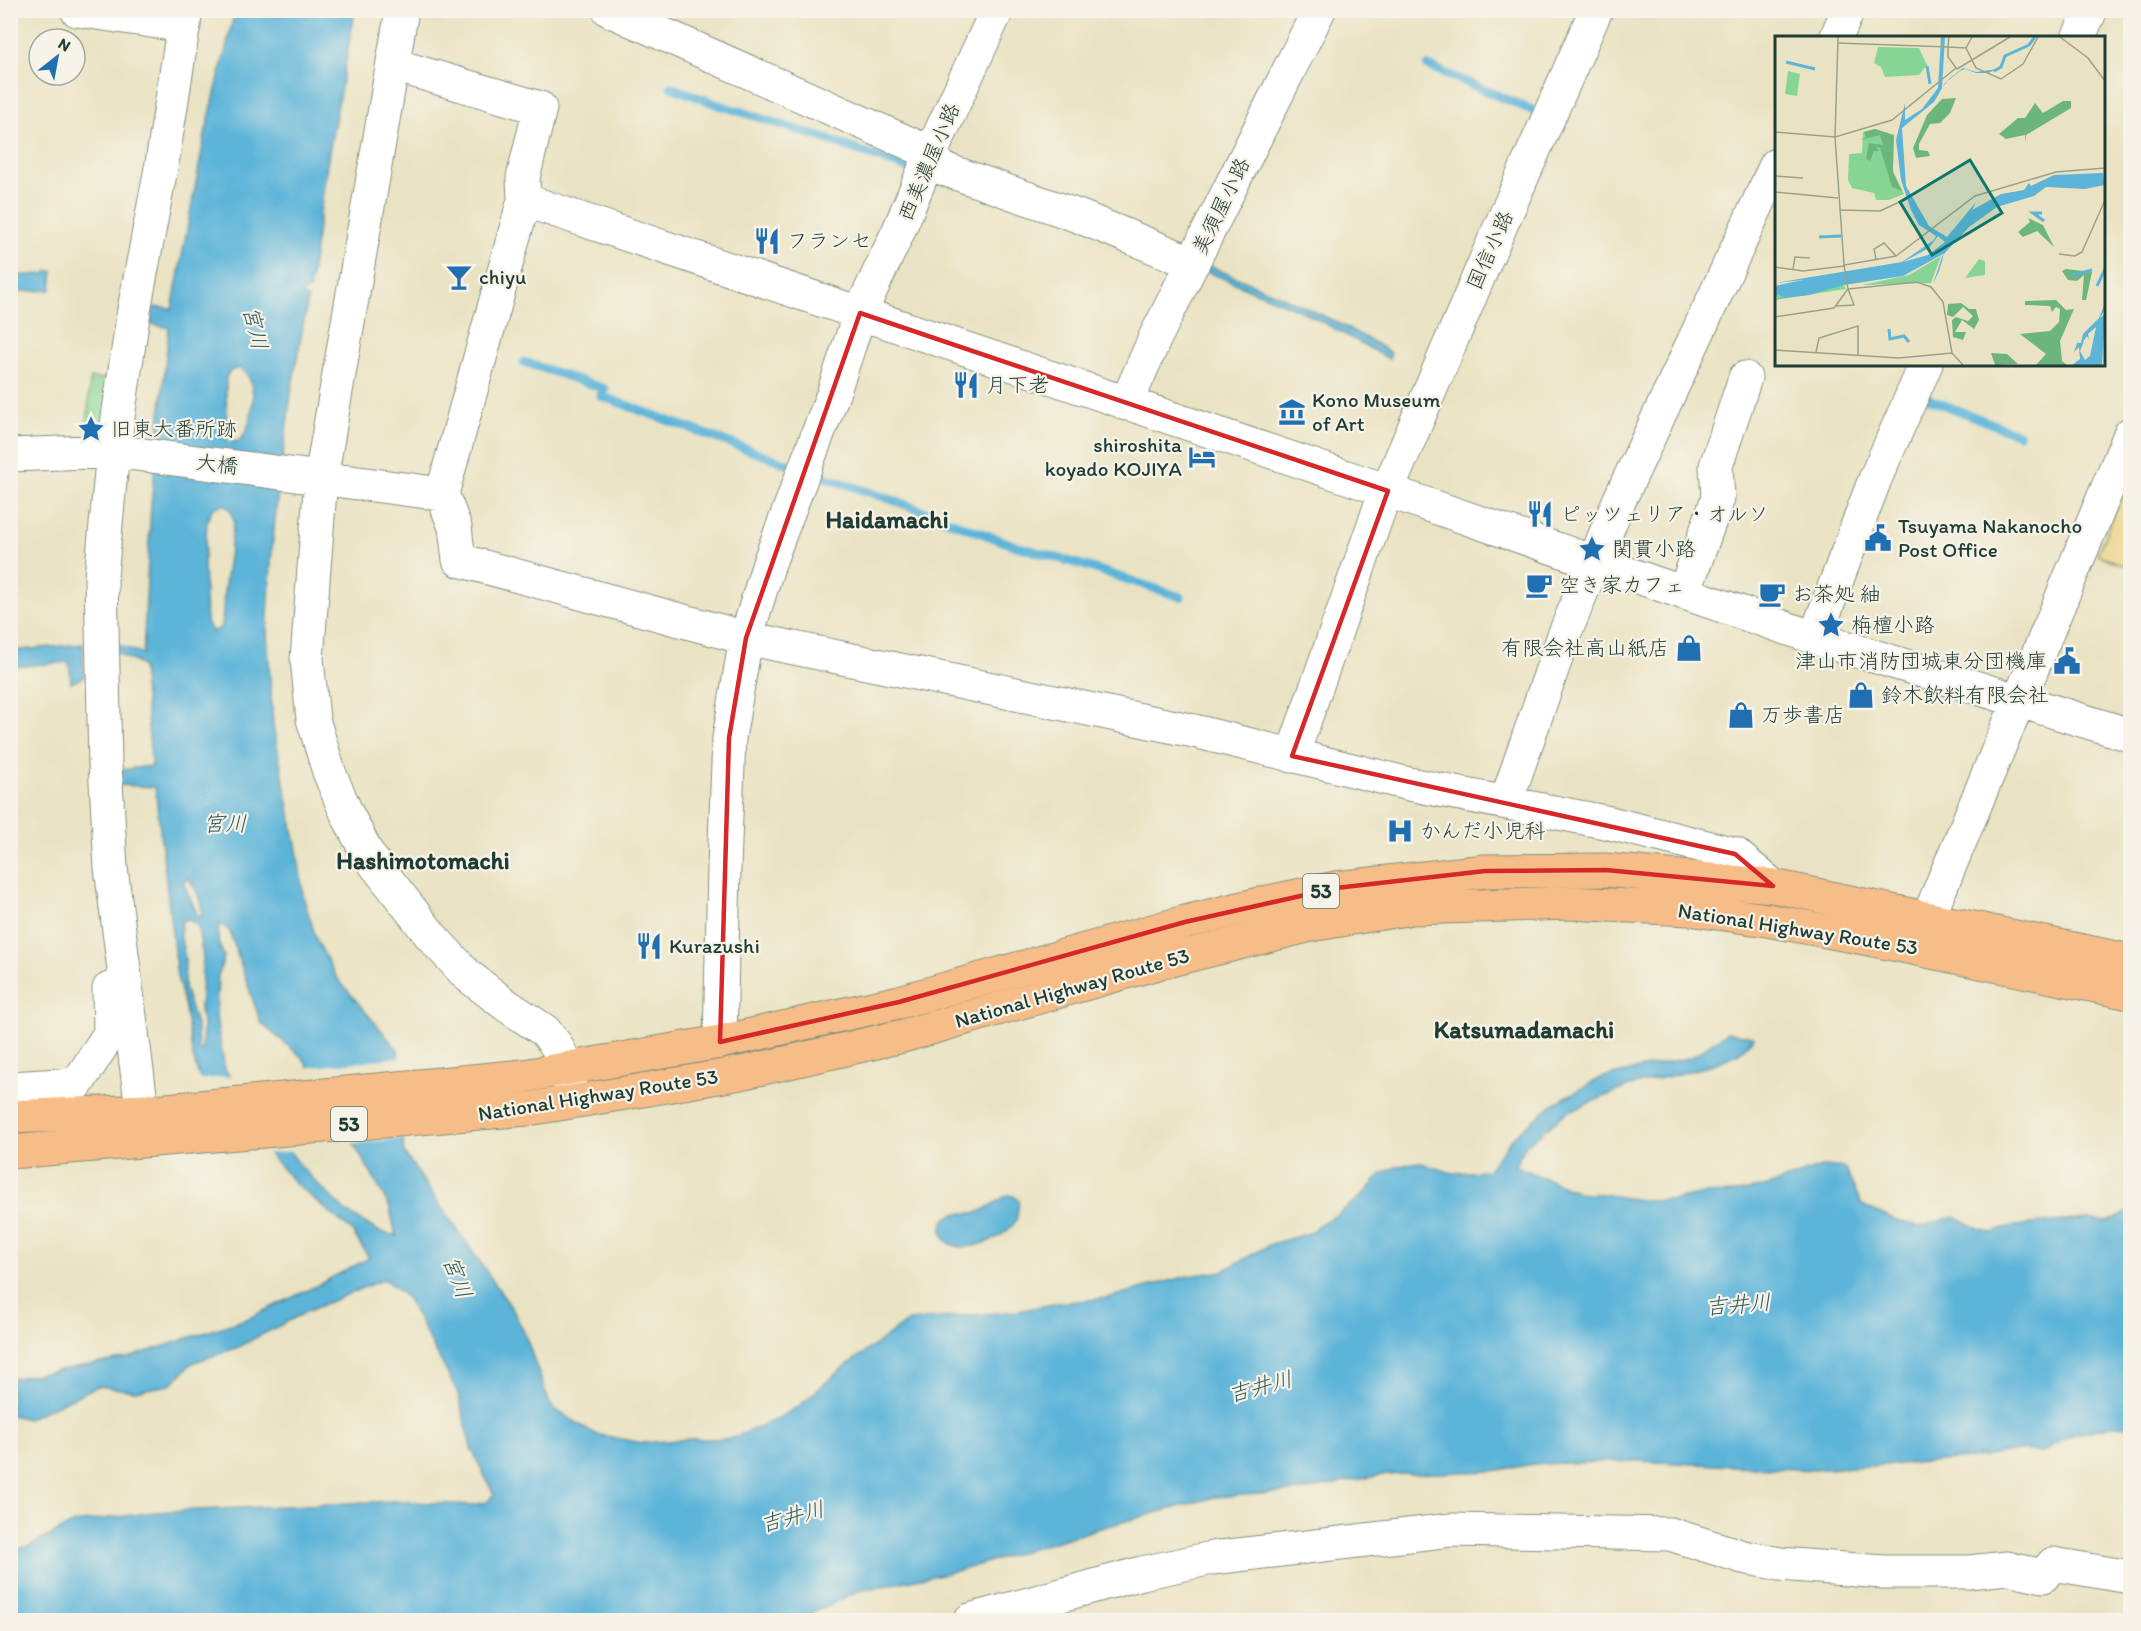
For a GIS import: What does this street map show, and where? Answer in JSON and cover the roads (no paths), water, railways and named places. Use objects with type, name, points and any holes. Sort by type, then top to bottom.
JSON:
[{"type":"highway","name":"National Highway Route 53","points":[[10,1152],[157,1125],[524,1076],[720,1042],[899,1002],[1185,922],[1336,888],[1485,871],[1606,870],[1773,886],[2130,961]]},
{"type":"highway","name":"National Highway Route 53","points":[[10,1117],[157,1125],[528,1109],[741,1072],[903,1036],[1158,963],[1311,925],[1412,908],[1569,903],[1688,909],[1767,920],[1864,938],[2130,993]]},
{"type":"street","points":[[10,1088],[77,1084],[110,1033],[108,922],[111,868],[105,764],[101,577],[113,451],[134,310],[162,163],[185,18],[77,10]]},
{"type":"street","points":[[402,10],[321,478],[307,659],[313,719],[329,772],[368,855],[402,901],[467,975],[506,1005],[546,1031],[568,1068],[571,1102]]},
{"type":"street","points":[[609,10],[931,153],[941,168],[1078,216],[1193,263]]},
{"type":"street","name":"西美濃屋小路","points":[[720,1042],[729,738],[746,638],[768,563],[833,394],[860,313],[997,10]]},
{"type":"street","name":"美須屋小路","points":[[1126,404],[1155,338],[1319,10]]},
{"type":"street","name":"国信小路","points":[[1292,756],[1379,510],[1439,367],[1596,10]]},
{"type":"street","points":[[1837,36],[1848,10]]},
{"type":"street","points":[[2079,36],[2091,10]]},
{"type":"street","points":[[394,64],[540,108],[523,178],[524,200],[442,494],[455,526],[459,560],[746,638],[1194,731],[1409,784],[1610,823],[1735,854],[1773,886]]},
{"type":"street","points":[[1506,802],[1563,638],[1619,501],[1775,167]]},
{"type":"street","points":[[524,200],[1388,491],[1815,638],[2130,735]]},
{"type":"street","points":[[1815,638],[1875,478],[1925,366]]},
{"type":"street","points":[[1684,594],[1718,498],[1716,466],[1745,378]]},
{"type":"street","points":[[1928,918],[2130,434]]},
{"type":"street","name":"大橋","points":[[10,455],[113,451],[442,494]]},
{"type":"street","points":[[111,868],[157,1125]]},
{"type":"street","points":[[970,1620],[1142,1573],[1212,1558],[1451,1530],[1670,1534],[1743,1557],[1779,1564],[1883,1572],[1969,1572],[2007,1568],[2043,1576],[2053,1564],[2130,1577]]},
{"type":"water","points":[[235,11],[355,11],[328,158],[309,290],[304,291],[302,296],[308,298],[292,387],[277,500],[267,632],[273,725],[297,850],[304,900],[317,941],[337,978],[398,1050],[404,1153],[513,1310],[524,1332],[550,1404],[559,1412],[595,1434],[643,1443],[690,1439],[730,1439],[777,1419],[799,1406],[839,1371],[908,1321],[1018,1311],[1058,1303],[1107,1298],[1188,1276],[1223,1271],[1271,1244],[1310,1233],[1318,1225],[1361,1197],[1381,1174],[1396,1167],[1418,1162],[1452,1173],[1487,1171],[1513,1137],[1553,1104],[1603,1077],[1692,1057],[1727,1032],[1754,1037],[1739,1053],[1706,1067],[1630,1086],[1567,1112],[1526,1145],[1515,1166],[1583,1194],[1601,1194],[1639,1200],[1674,1200],[1704,1194],[1733,1193],[1768,1186],[1824,1166],[1845,1168],[1862,1205],[1894,1220],[1920,1227],[1955,1216],[1979,1229],[1993,1233],[2003,1228],[2030,1224],[2088,1219],[2107,1222],[2130,1211],[2130,1427],[2113,1426],[2070,1435],[2042,1453],[2025,1450],[1969,1459],[1813,1470],[1638,1461],[1534,1464],[1493,1471],[1381,1475],[1302,1491],[1215,1497],[1104,1527],[961,1570],[858,1591],[806,1616],[788,1620],[11,1620],[10,1550],[30,1546],[74,1523],[155,1512],[394,1501],[472,1505],[487,1502],[494,1495],[471,1448],[458,1393],[406,1297],[384,1279],[308,1311],[236,1348],[192,1363],[170,1385],[135,1391],[98,1386],[27,1419],[11,1415],[11,1379],[128,1358],[249,1318],[369,1258],[352,1231],[297,1185],[199,1076],[177,976],[155,787],[119,785],[120,770],[152,766],[142,666],[116,652],[119,645],[143,654],[151,505],[169,328],[151,324],[154,307],[172,309],[205,135]],"holes":[[[239,368],[247,375],[253,393],[253,402],[250,420],[243,435],[239,441],[227,442],[226,377],[230,371]],[[223,504],[230,509],[234,521],[224,592],[222,627],[213,632],[206,622],[204,563],[207,521],[213,508]],[[188,878],[197,892],[201,902],[201,918],[183,882]],[[188,919],[198,926],[203,958],[200,1009],[203,1025],[202,1050],[198,1050],[197,1028],[184,987],[185,959],[180,934],[182,921]],[[219,923],[229,930],[261,1023],[303,1058],[390,1208],[396,1236],[378,1231],[345,1211],[304,1170],[225,1070],[216,1018],[218,976],[224,957],[218,941]]]},
{"type":"water","points":[[1202,263],[1299,304],[1346,327],[1391,353],[1389,359],[1308,314],[1198,268]]},
{"type":"water","points":[[48,271],[53,271],[51,290],[11,292],[11,276],[46,274]]},
{"type":"water","points":[[83,644],[84,677],[71,683],[69,662],[11,667],[11,651]]},
{"type":"water","points":[[1007,1195],[1014,1196],[1019,1201],[1016,1220],[1005,1233],[987,1242],[967,1247],[947,1241],[942,1227],[948,1217],[955,1214],[979,1212]]},
{"type":"waterway","points":[[1428,66],[1541,114]]},
{"type":"waterway","points":[[671,87],[916,171]]},
{"type":"waterway","points":[[524,362],[605,389],[601,396],[793,466]]},
{"type":"waterway","points":[[1924,397],[2018,434]]},
{"type":"waterway","points":[[816,474],[1016,546],[1181,597]]},
{"type":"place","name":"フランセ","points":[[767,241]]},
{"type":"place","name":"chiyu","points":[[459,277]]},
{"type":"place","name":"月下老","points":[[966,385]]},
{"type":"place","name":"Kono Museum of Art","points":[[1292,412]]},
{"type":"place","name":"旧東大番所跡","points":[[91,429]]},
{"type":"place","name":"shiroshita koyado KOJIYA","points":[[1202,457]]},
{"type":"place","name":"ピッツェリア・オルソ","points":[[1540,514]]},
{"type":"place","name":"Tsuyama Nakanocho Post Office","points":[[1878,538]]},
{"type":"place","name":"関貫小路","points":[[1592,549]]},
{"type":"place","name":"空き家カフェ","points":[[1539,585]]},
{"type":"place","name":"お茶処 紬","points":[[1772,594]]},
{"type":"place","name":"栴檀小路","points":[[1831,625]]},
{"type":"place","name":"有限会社高山紙店","points":[[1689,648]]},
{"type":"place","name":"津山市消防団城東分団機庫","points":[[2067,661]]},
{"type":"place","name":"鈴木飲料有限会社","points":[[1861,695]]},
{"type":"place","name":"万歩書店","points":[[1741,715]]},
{"type":"place","name":"かんだ小児科","points":[[1400,831]]},
{"type":"place","name":"Kurazushi","points":[[649,946]]},
{"type":"district","name":"Haidamachi","points":[[887,520]]},
{"type":"district","name":"Hashimotomachi","points":[[423,861]]},
{"type":"district","name":"Katsumadamachi","points":[[1524,1030]]},
{"type":"water label","name":"宮川","points":[[256,328]]},
{"type":"water label","name":"宮川","points":[[225,823]]},
{"type":"water label","name":"宮川","points":[[458,1277]]},
{"type":"water label","name":"吉井川","points":[[1738,1304]]},
{"type":"water label","name":"吉井川","points":[[1260,1386]]},
{"type":"water label","name":"吉井川","points":[[792,1516]]}]
